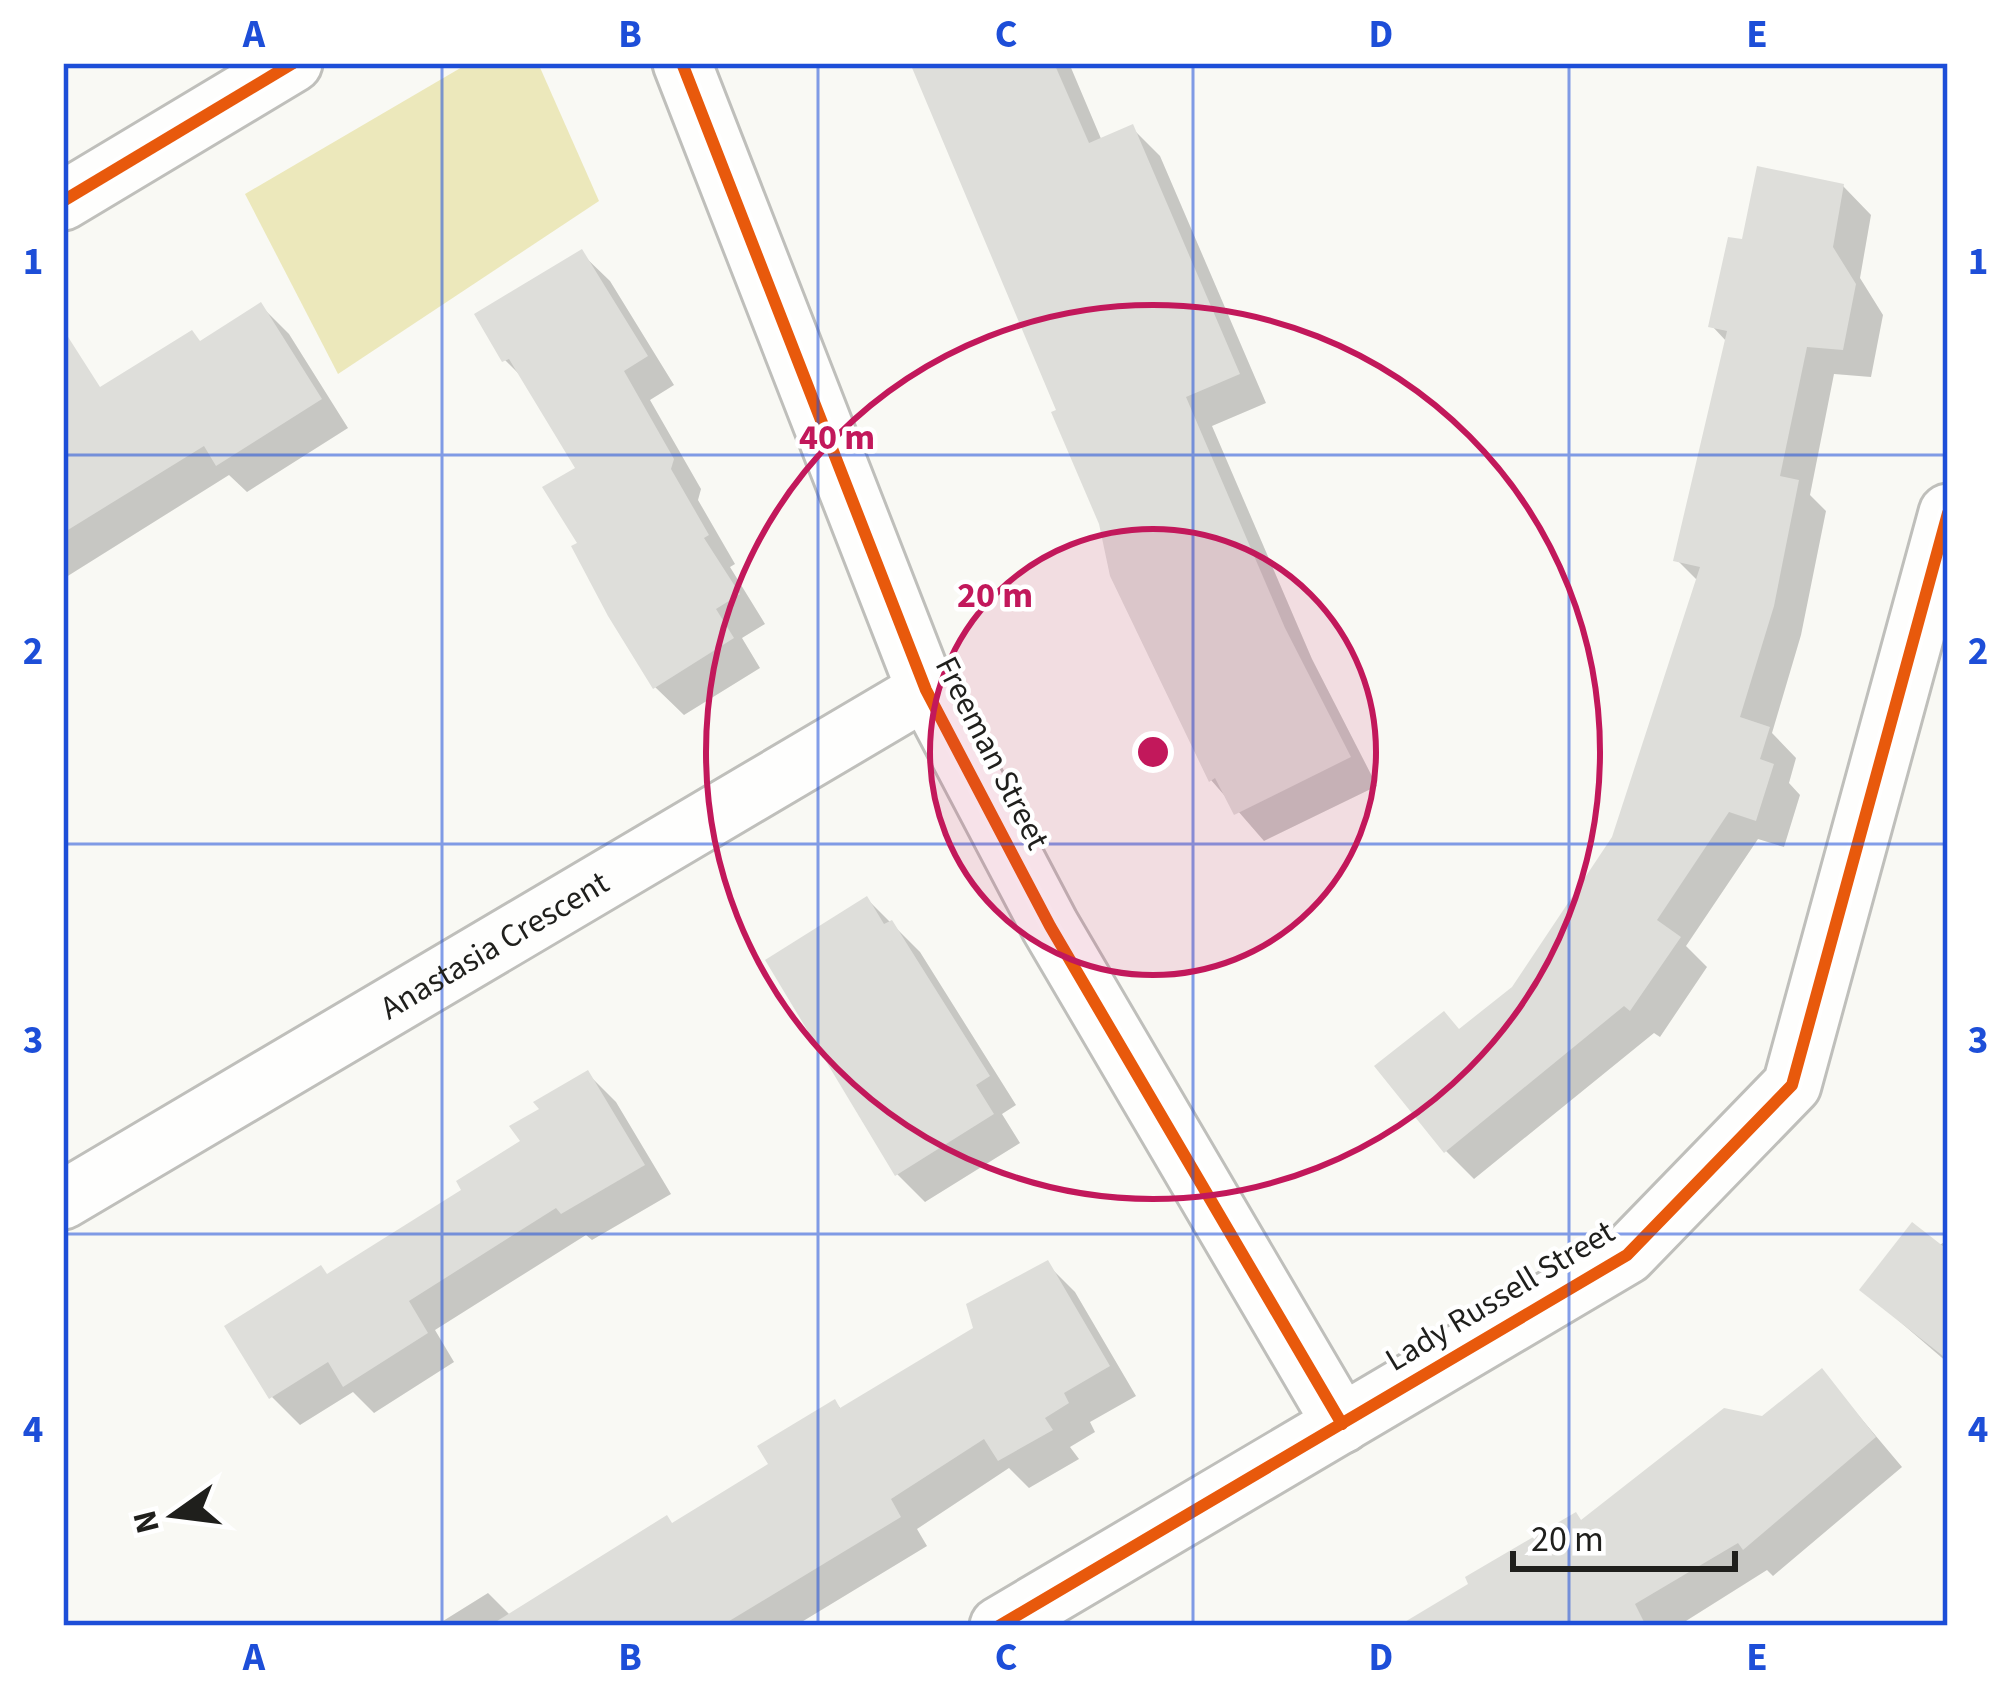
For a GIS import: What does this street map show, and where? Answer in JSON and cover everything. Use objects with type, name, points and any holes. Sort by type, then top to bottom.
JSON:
[{"type":"street","points":[[63,202],[293,63]]},
{"type":"street","name":"Freeman Street","points":[[682,63],[926,690],[1050,926],[1342,1424]]},
{"type":"street","name":"Lady Russell Street","points":[[999,1626],[1628,1255],[1792,1085],[1948,513]]},
{"type":"street","name":"Anastasia Crescent","points":[[63,1200],[926,690]]},
{"type":"shaded area","points":[[469,63],[538,63],[599,201],[338,374],[245,194]]},
{"type":"building","points":[[910,63],[1054,63],[1089,143],[1133,124],[1240,374],[1186,397],[1285,628],[1351,757],[1234,815],[1215,778],[1209,782],[1110,576],[1099,524],[1051,412],[1056,410]]},
{"type":"building","points":[[1757,166],[1844,184],[1833,247],[1856,284],[1843,350],[1807,347],[1780,476],[1799,480],[1774,606],[1740,717],[1770,727],[1760,759],[1774,764],[1756,821],[1729,812],[1657,920],[1681,937],[1630,1011],[1624,1006],[1444,1153],[1374,1066],[1444,1011],[1459,1029],[1512,987],[1612,837],[1700,567],[1673,561],[1727,331],[1708,327],[1728,237],[1742,239]]},
{"type":"building","points":[[582,249],[648,356],[624,371],[674,459],[671,469],[709,535],[704,538],[740,594],[716,609],[734,638],[653,689],[608,616],[571,546],[577,543],[542,487],[575,468],[509,359],[502,362],[474,314]]},
{"type":"building","points":[[261,302],[322,399],[216,466],[204,446],[63,533],[63,329],[100,387],[192,330],[200,341]]},
{"type":"building","points":[[867,896],[884,924],[892,920],[990,1076],[976,1085],[994,1114],[895,1176],[765,960]]},
{"type":"building","points":[[588,1070],[645,1165],[561,1214],[556,1208],[409,1301],[428,1333],[343,1387],[328,1362],[269,1399],[224,1326],[321,1265],[327,1274],[461,1190],[456,1181],[520,1141],[509,1126],[539,1109],[533,1102]]},
{"type":"building","points":[[1912,1222],[1948,1250],[1948,1360],[1859,1290]]},
{"type":"building","points":[[1048,1260],[1110,1366],[1064,1393],[1069,1403],[1045,1418],[1053,1430],[998,1461],[984,1439],[891,1499],[901,1517],[721,1626],[489,1626],[667,1515],[672,1523],[768,1464],[757,1446],[835,1399],[840,1408],[973,1328],[966,1304]]},
{"type":"building","points":[[1822,1368],[1876,1437],[1743,1550],[1738,1543],[1635,1604],[1646,1626],[1398,1626],[1468,1584],[1465,1577],[1576,1512],[1581,1520],[1724,1408],[1762,1416]]},
{"type":"cycle path","points":[[63,201],[293,63]]},
{"type":"cycle path","points":[[682,63],[926,690],[1050,926],[1342,1424]]},
{"type":"cycle path","points":[[999,1626],[1627,1255],[1792,1085],[1948,513]]}]
